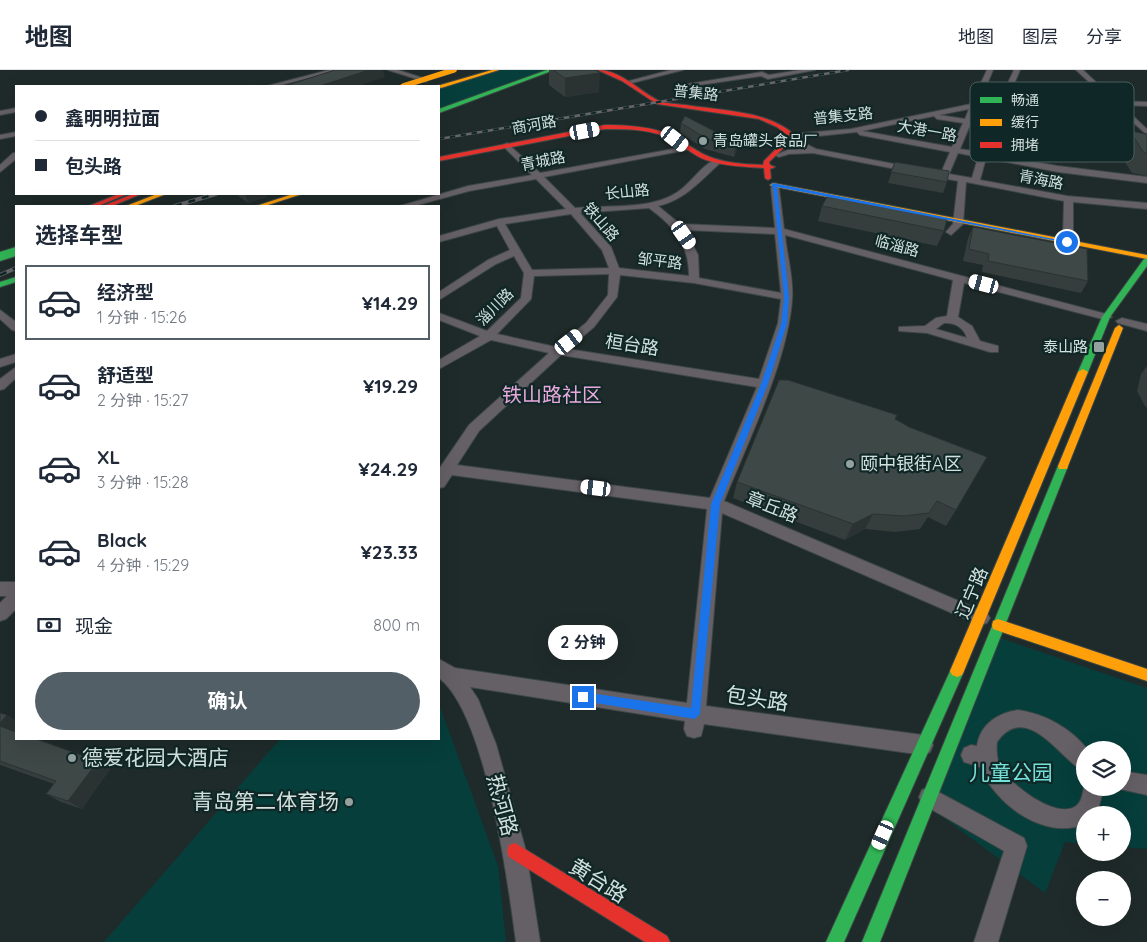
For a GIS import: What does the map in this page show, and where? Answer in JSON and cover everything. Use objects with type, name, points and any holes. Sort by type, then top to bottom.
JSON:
[{"type":"main road","points":[[406,85],[454,70]]},
{"type":"main road","points":[[429,84],[459,70]]},
{"type":"main road","points":[[419,85],[478,71],[496,70]]},
{"type":"main road","points":[[440,111],[552,70]]},
{"type":"main road","name":"普集路","points":[[600,70],[624,80],[658,103],[760,118],[779,126],[797,137]]},
{"type":"main road","points":[[606,70],[631,78],[666,102],[719,108],[757,116],[782,124],[797,137]]},
{"type":"main road","points":[[429,84],[478,71]]},
{"type":"main road","points":[[440,87],[478,71]]},
{"type":"main road","name":"商河路","points":[[440,159],[605,127],[658,132],[675,139],[687,148],[717,161],[769,168]]},
{"type":"main road","points":[[769,168],[797,137]]},
{"type":"main road","points":[[797,137],[768,160],[775,186],[977,230],[1147,262]]},
{"type":"main road","name":"商河路","points":[[717,161],[769,168]]},
{"type":"main road","points":[[95,205],[121,195]]},
{"type":"main road","points":[[109,205],[135,195]]},
{"type":"main road","points":[[124,205],[150,195]]},
{"type":"main road","points":[[132,205],[160,195]]},
{"type":"main road","points":[[263,205],[296,195]]},
{"type":"main road","points":[[956,225],[1147,257]]},
{"type":"main road","points":[[0,243],[15,236]]},
{"type":"main road","points":[[0,248],[15,242]]},
{"type":"main road","points":[[0,255],[15,249]]},
{"type":"main road","points":[[0,259],[15,253]]},
{"type":"main road","name":"辽宁路","points":[[835,942],[981,618],[1106,317],[1147,262]]},
{"type":"main road","points":[[0,285],[15,279]]},
{"type":"main road","name":"辽宁路","points":[[871,942],[1124,317]]},
{"type":"main road","points":[[998,625],[1147,675]]},
{"type":"main road","name":"黄台路","points":[[515,851],[661,942]]},
{"type":"street","points":[[274,85],[337,70]]},
{"type":"street","points":[[284,85],[345,70]]},
{"type":"street","points":[[391,70],[429,84]]},
{"type":"street","points":[[631,78],[644,70]]},
{"type":"street","points":[[631,78],[680,70]]},
{"type":"street","points":[[754,70],[768,77],[812,70]]},
{"type":"street","points":[[679,86],[798,70]]},
{"type":"street","points":[[984,82],[990,70]]},
{"type":"street","points":[[1012,82],[1017,70]]},
{"type":"street","points":[[1079,70],[1092,82]]},
{"type":"street","points":[[1134,104],[1147,104]]},
{"type":"street","name":"普集支路","points":[[797,137],[851,131],[970,107]]},
{"type":"street","points":[[0,112],[15,110]]},
{"type":"street","points":[[944,175],[970,114]]},
{"type":"street","points":[[931,116],[970,122]]},
{"type":"street","points":[[1134,120],[1147,133]]},
{"type":"street","name":"大港一路","points":[[851,131],[970,153]]},
{"type":"street","points":[[0,136],[15,133]]},
{"type":"street","name":"青海路","points":[[797,137],[814,150]]},
{"type":"street","name":"铁山路","points":[[440,481],[474,428],[558,350],[590,325],[613,295],[615,271],[607,249],[590,226],[572,211],[507,146]]},
{"type":"street","name":"青城路","points":[[409,205],[468,189],[687,148]]},
{"type":"street","points":[[1134,149],[1147,151]]},
{"type":"street","name":"青海路","points":[[779,155],[788,152],[814,150],[1067,199],[1147,206]]},
{"type":"street","points":[[0,169],[15,156]]},
{"type":"street","name":"长山路","points":[[440,239],[474,227],[499,222],[572,211],[649,204],[672,199],[687,190],[717,161]]},
{"type":"street","points":[[975,181],[982,162]]},
{"type":"street","name":"大港一路","points":[[1022,162],[1072,171],[1147,180]]},
{"type":"street","points":[[956,225],[962,178]]},
{"type":"street","points":[[694,721],[716,504],[764,384],[784,324],[786,297],[781,231],[775,186]]},
{"type":"street","points":[[1068,202],[1068,237]]},
{"type":"street","points":[[649,204],[678,227],[690,244],[695,263],[694,280]]},
{"type":"street","name":"淄川路","points":[[440,364],[488,336],[526,300],[529,273],[499,222]]},
{"type":"street","name":"临淄路","points":[[678,227],[781,231],[1106,317]]},
{"type":"street","points":[[440,295],[492,262],[516,252]]},
{"type":"street","name":"邹平路","points":[[529,273],[615,271],[694,280],[786,297]]},
{"type":"street","points":[[952,319],[959,278]]},
{"type":"street","points":[[0,312],[15,327]]},
{"type":"street","name":"桓台路","points":[[440,316],[488,336],[558,350],[764,384]]},
{"type":"street","points":[[1124,317],[1147,328]]},
{"type":"street","points":[[928,330],[944,319],[952,319],[969,328],[974,334],[974,342]]},
{"type":"street","points":[[903,330],[928,330],[994,349]]},
{"type":"street","points":[[0,364],[15,358]]},
{"type":"street","points":[[0,386],[15,373]]},
{"type":"street","name":"章丘路","points":[[446,469],[716,504],[981,618]]},
{"type":"street","points":[[0,589],[15,589]]},
{"type":"street","points":[[0,614],[15,599]]},
{"type":"street","name":"包头路","points":[[445,671],[694,721],[923,745]]},
{"type":"street","name":"热河路","points":[[445,671],[471,705],[486,744],[515,851],[528,942]]},
{"type":"street","points":[[1076,749],[1062,736],[1044,726],[1027,721],[1011,720],[998,725],[990,734],[986,748],[979,757],[1010,795],[1026,807],[1043,816],[1061,819],[1076,817],[1087,810],[1093,796]]},
{"type":"street","points":[[1131,782],[1147,785]]},
{"type":"street","points":[[929,797],[1016,846],[986,942]]},
{"type":"green space","points":[[502,70],[550,70],[440,110],[440,88]]},
{"type":"green space","name":"儿童公园","points":[[994,636],[1147,688],[1147,849],[1131,848],[1131,806],[1076,806],[1076,843],[1065,842],[1045,893],[920,800]]},
{"type":"green space","name":"青岛第二体育场","points":[[440,707],[498,866],[506,942],[104,942],[279,740],[440,740]]},
{"type":"building","points":[[335,70],[369,70],[323,85],[288,85]]},
{"type":"building","points":[[553,70],[596,70],[600,73],[565,78]]},
{"type":"building","points":[[685,116],[737,143],[735,147],[707,139],[681,123]]},
{"type":"building","points":[[1134,132],[1147,134],[1147,153],[1144,153],[1134,137]]},
{"type":"building","points":[[895,162],[949,171],[947,182],[891,172]]},
{"type":"building","points":[[828,195],[947,219],[944,231],[822,206]]},
{"type":"building","points":[[973,227],[1087,249],[1088,281],[988,261],[989,254],[969,249]]},
{"type":"building","name":"颐中银街A区","points":[[779,380],[788,380],[897,415],[895,419],[909,427],[987,457],[956,510],[937,501],[929,513],[904,516],[873,514],[853,524],[737,482]]},
{"type":"building","points":[[0,713],[7,715],[0,723]]},
{"type":"building","points":[[0,726],[15,732],[15,740],[39,740],[98,761],[68,801],[46,794],[56,781],[0,761]]},
{"type":"railway","points":[[440,139],[848,70]]},
{"type":"railway","points":[[178,205],[213,195]]},
{"type":"railway","points":[[0,275],[15,268]]},
{"type":"traffic: fast","points":[[440,111],[552,70]]},
{"type":"traffic: fast","points":[[0,255],[15,249]]},
{"type":"traffic: fast","points":[[0,259],[15,253]]},
{"type":"traffic: fast","points":[[1083,372],[1106,317],[1147,261]]},
{"type":"traffic: fast","points":[[0,285],[15,279]]},
{"type":"traffic: fast","points":[[871,942],[1063,466]]},
{"type":"traffic: fast","points":[[835,942],[957,671]]},
{"type":"traffic: slow","points":[[406,85],[454,70]]},
{"type":"traffic: slow","points":[[440,87],[497,70]]},
{"type":"traffic: slow","points":[[773,185],[1147,257]]},
{"type":"traffic: slow","points":[[132,205],[160,195]]},
{"type":"traffic: slow","points":[[262,205],[296,195]]},
{"type":"traffic: slow","points":[[1063,466],[1119,328]]},
{"type":"traffic: slow","points":[[957,671],[1083,372]]},
{"type":"traffic: slow","points":[[998,625],[1147,675]]},
{"type":"traffic: jam","points":[[600,70],[624,80],[659,103],[760,118],[779,126],[793,136],[766,162],[768,178]]},
{"type":"traffic: jam","points":[[440,159],[605,127],[622,127],[640,128],[665,134],[707,158],[739,165],[772,167]]},
{"type":"traffic: jam","points":[[95,205],[121,195]]},
{"type":"traffic: jam","points":[[109,205],[135,195]]},
{"type":"traffic: jam","points":[[515,851],[661,942]]},
{"type":"place","name":"青岛罐头食品厂","points":[[703,141]]},
{"type":"place","name":"泰山路","points":[[1099,347]]},
{"type":"place","name":"颐中银街A区","points":[[850,464]]},
{"type":"place","name":"德爱花园大酒店","points":[[72,758]]},
{"type":"place","name":"青岛第二体育场","points":[[349,802]]},
{"type":"district","name":"铁山路社区","points":[[552,395]]},
{"type":"route","points":[[583,697],[695,714],[716,504],[764,384],[784,324],[786,297],[781,231],[773,185],[1067,242]]}]
